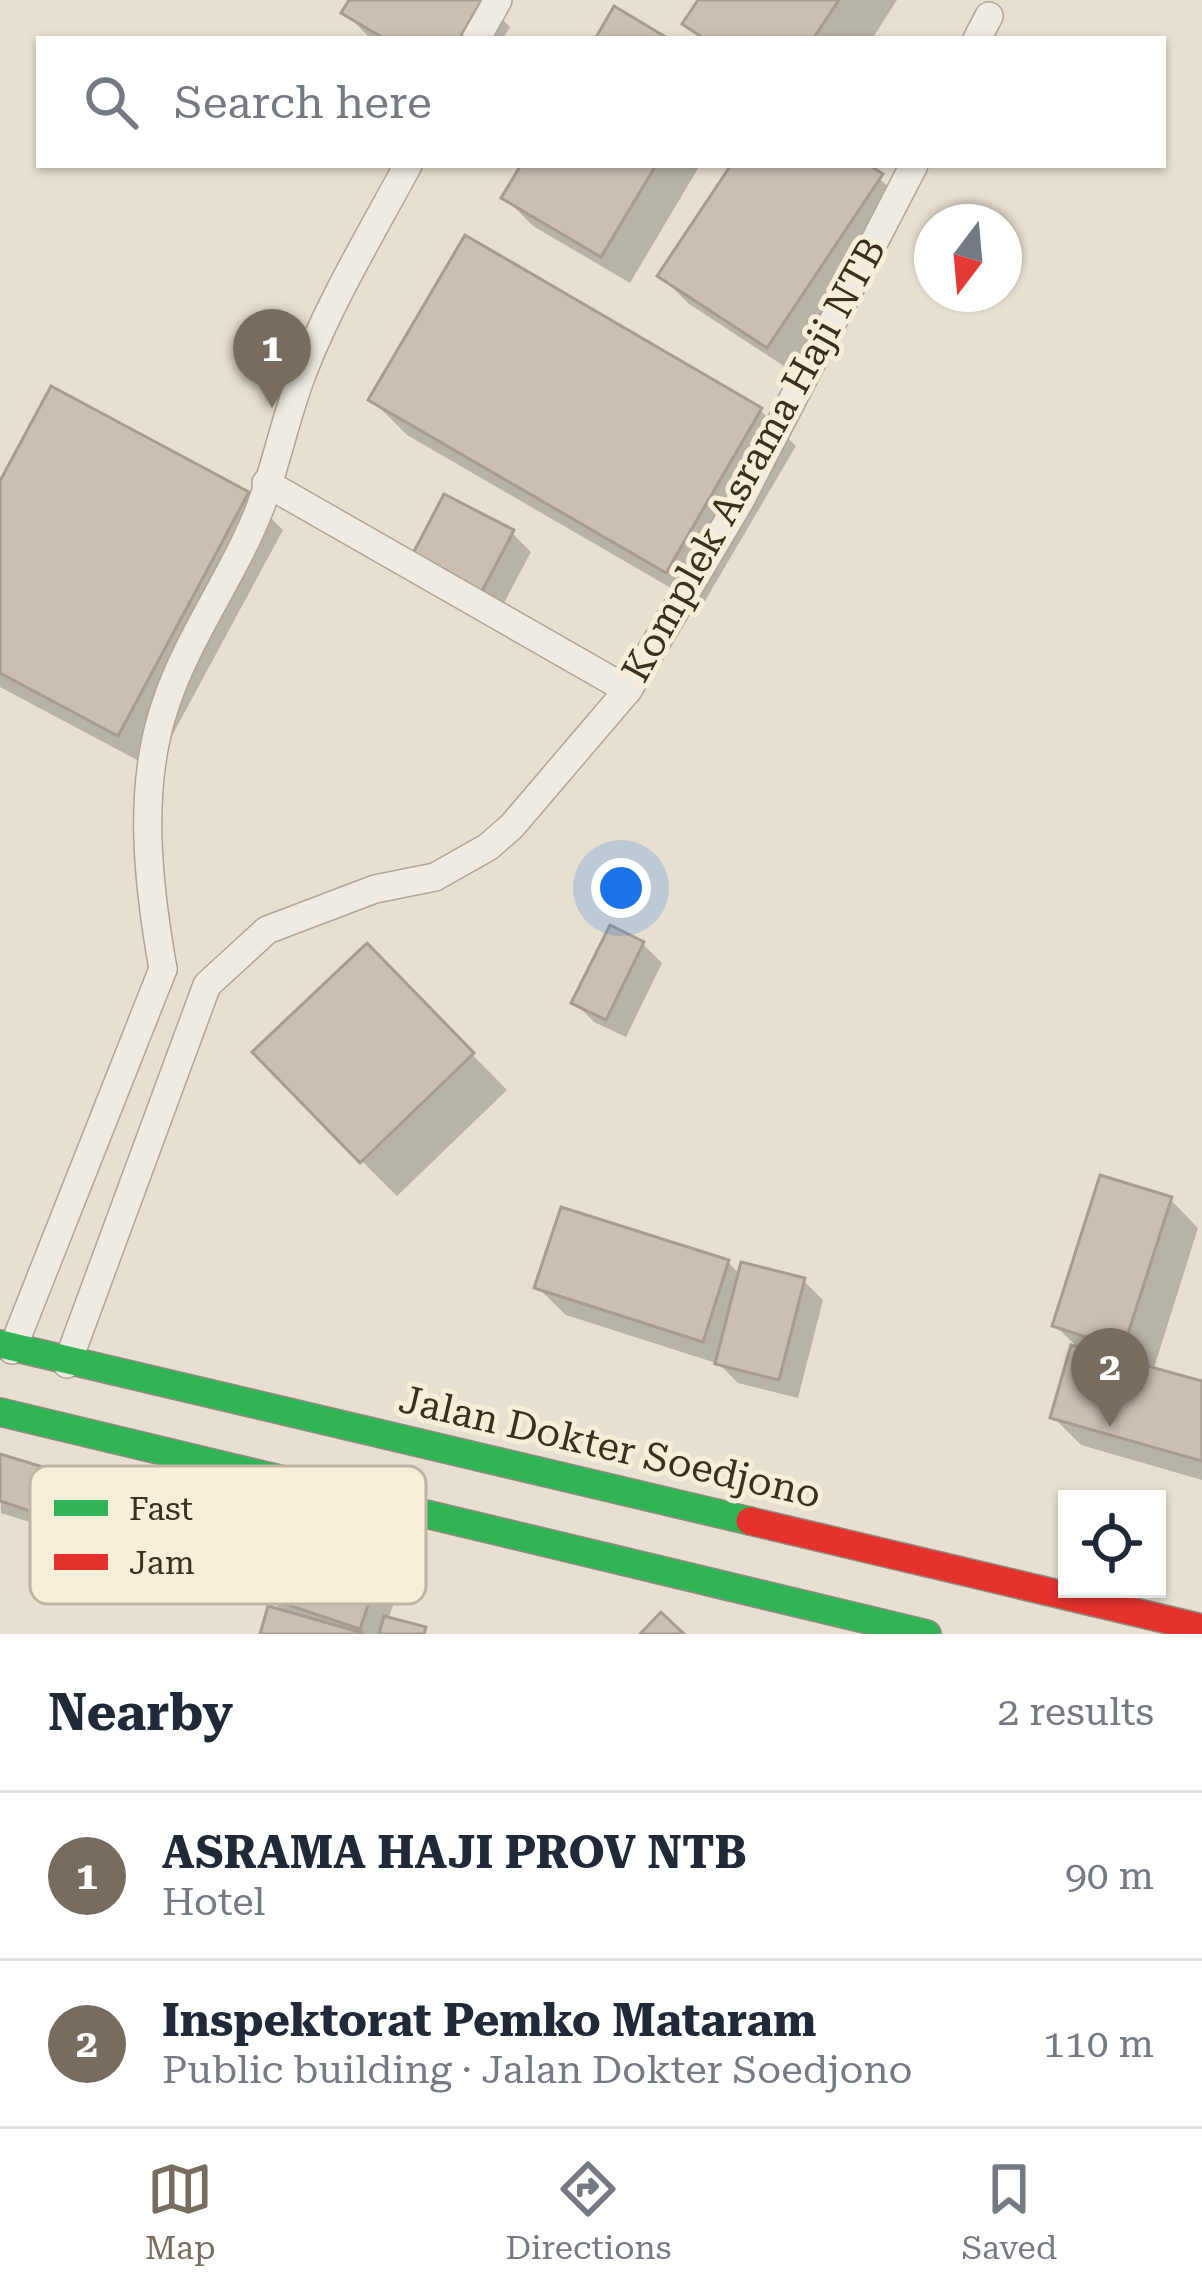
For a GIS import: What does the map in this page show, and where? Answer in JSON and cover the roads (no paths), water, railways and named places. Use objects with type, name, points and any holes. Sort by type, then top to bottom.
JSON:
[{"type":"highway","name":"Jalan Dokter Soedjono","points":[[6,1346],[56,1392],[322,1466]]},
{"type":"highway","name":"Jalan Dokter Soedjono","points":[[0,1412],[56,1392],[415,1466]]},
{"type":"highway","name":"Jalan Dokter Soedjono","points":[[426,1468],[1202,1628]]},
{"type":"highway","name":"Jalan Dokter Soedjono","points":[[426,1495],[927,1634]]},
{"type":"lane","points":[[478,36],[498,0]]},
{"type":"lane","points":[[0,1381],[6,1346],[163,969],[153,916],[149,810],[165,705],[260,507],[283,425],[328,314],[406,168]]},
{"type":"lane","name":"Komplek Asrama Haji NTB","points":[[207,985],[267,930],[375,889],[435,877],[488,847],[512,826],[628,690],[740,501],[912,168]]},
{"type":"lane","points":[[266,483],[628,690]]},
{"type":"lane","points":[[56,1392],[207,985],[163,969]]},
{"type":"place","name":"ASRAMA HAJI PROV NTB","points":[[272,408]]},
{"type":"place","name":"Inspektorat Pemko Mataram","points":[[1110,1427]]}]
